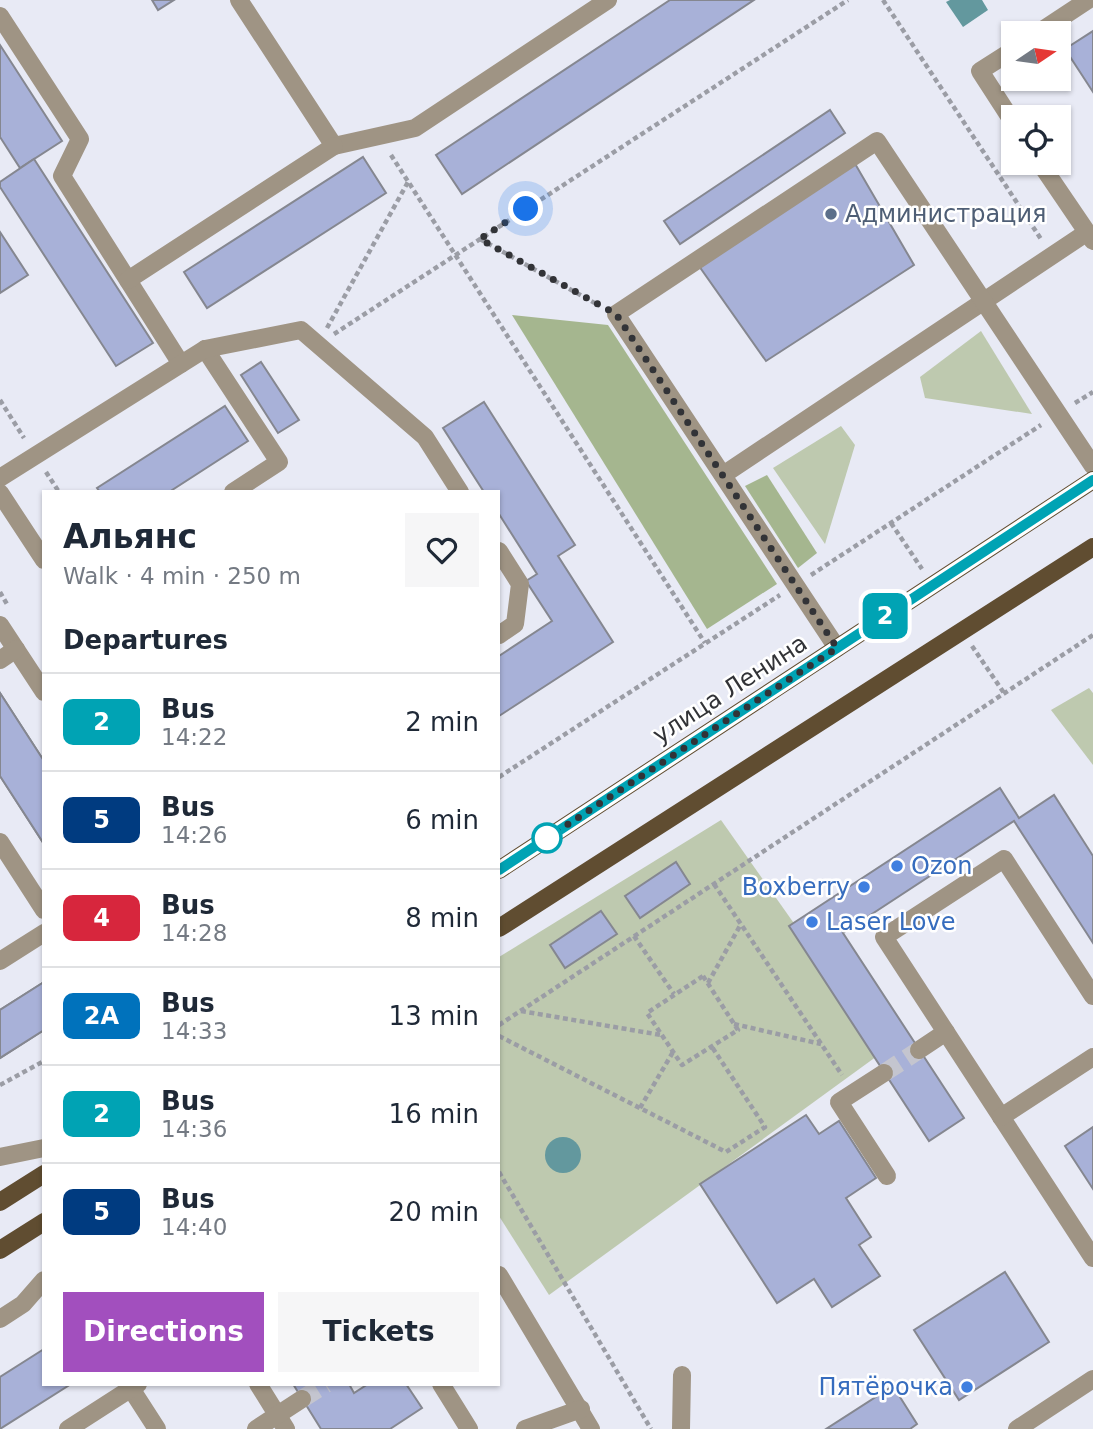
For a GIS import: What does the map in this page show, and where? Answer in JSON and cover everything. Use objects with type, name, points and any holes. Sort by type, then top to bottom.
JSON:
[{"type":"main road","name":"улица Ленина","points":[[500,869],[1093,480]]},
{"type":"main road","points":[[500,927],[1093,547]]},
{"type":"main road","points":[[0,1202],[42,1175]]},
{"type":"main road","points":[[0,1250],[42,1223]]},
{"type":"street","points":[[239,0],[334,146]]},
{"type":"street","points":[[128,280],[334,146],[415,128],[608,0]]},
{"type":"street","points":[[1056,21],[1088,0]]},
{"type":"street","points":[[0,16],[80,139],[62,176],[181,364]]},
{"type":"street","points":[[1001,58],[980,71],[1002,105]]},
{"type":"street","points":[[837,648],[616,314],[877,141],[1093,466]]},
{"type":"street","points":[[723,475],[1052,256],[1089,237],[1048,175]]},
{"type":"street","points":[[0,478],[205,349],[301,330],[425,437],[459,490]]},
{"type":"street","points":[[205,349],[279,462],[236,490]]},
{"type":"street","points":[[0,492],[42,556]]},
{"type":"street","points":[[500,553],[520,584],[515,624],[500,634]]},
{"type":"street","points":[[0,625],[42,689]]},
{"type":"street","points":[[0,660],[16,649]]},
{"type":"street","points":[[0,842],[42,907]]},
{"type":"street","points":[[1093,996],[1004,859],[884,937],[1093,1258]]},
{"type":"street","points":[[0,961],[42,934]]},
{"type":"street","points":[[919,1050],[946,1032]]},
{"type":"street","points":[[1002,1117],[1093,1057]]},
{"type":"street","points":[[884,1073],[839,1102],[887,1175]]},
{"type":"street","points":[[0,1157],[42,1147]]},
{"type":"street","points":[[500,1277],[591,1429]]},
{"type":"street","points":[[0,1319],[23,1304],[42,1282]]},
{"type":"street","points":[[681,1429],[682,1375]]},
{"type":"street","points":[[68,1429],[132,1386],[157,1429]]},
{"type":"street","points":[[259,1386],[282,1422]]},
{"type":"street","points":[[442,1386],[469,1429]]},
{"type":"street","points":[[1017,1429],[1090,1387]]},
{"type":"street","points":[[256,1429],[282,1422],[302,1399]]},
{"type":"street","points":[[525,1429],[581,1409]]},
{"type":"path","points":[[318,344],[848,0]]},
{"type":"path","points":[[883,0],[1052,256]]},
{"type":"path","points":[[379,136],[705,643]]},
{"type":"path","points":[[318,344],[408,182]]},
{"type":"path","points":[[480,239],[616,314]]},
{"type":"path","points":[[891,523],[932,585]]},
{"type":"path","points":[[963,632],[1004,693]]},
{"type":"path","points":[[500,1025],[1093,635]]},
{"type":"path","points":[[714,884],[854,1092]]},
{"type":"path","points":[[708,983],[741,924]]},
{"type":"path","points":[[634,936],[674,994]]},
{"type":"path","points":[[702,976],[738,1030],[682,1066],[647,1013],[674,994],[702,976]]},
{"type":"path","points":[[521,1011],[662,1035]]},
{"type":"path","points":[[733,1024],[821,1044]]},
{"type":"path","points":[[500,1037],[726,1152],[765,1127],[712,1047]]},
{"type":"path","points":[[640,1108],[673,1052]]},
{"type":"path","points":[[0,1085],[42,1062]]},
{"type":"path","points":[[500,1174],[651,1429]]},
{"type":"green space","points":[[512,315],[608,325],[777,584],[707,629]]},
{"type":"green space","points":[[981,331],[1032,414],[925,398],[920,377]]},
{"type":"green space","points":[[841,426],[855,445],[825,544],[773,468]]},
{"type":"green space","points":[[767,475],[817,553],[798,568],[745,486]]},
{"type":"green space","points":[[1089,688],[1093,693],[1093,765],[1051,710]]},
{"type":"green space","points":[[721,820],[884,1051],[549,1295],[500,1218],[500,956]]},
{"type":"water","points":[[982,0],[988,10],[963,27],[946,2]]},
{"type":"water","points":[[563,1137],[576,1142],[581,1155],[576,1168],[563,1173],[550,1168],[545,1155],[550,1142]]},
{"type":"building","points":[[152,0],[174,0],[158,10]]},
{"type":"building","points":[[670,0],[754,0],[462,194],[436,155]]},
{"type":"building","points":[[1093,31],[1093,92],[1071,58],[1071,45]]},
{"type":"building","points":[[0,45],[62,141],[20,168],[0,137]]},
{"type":"building","points":[[830,110],[845,133],[680,244],[664,221]]},
{"type":"building","points":[[363,157],[386,193],[207,308],[184,272]]},
{"type":"building","points":[[34,159],[153,343],[116,366],[0,187],[0,182]]},
{"type":"building","name":"Администрация","points":[[854,162],[914,265],[766,361],[699,266]]},
{"type":"building","points":[[0,232],[28,275],[0,293]]},
{"type":"building","points":[[261,362],[299,420],[278,433],[241,375]]},
{"type":"building","points":[[484,402],[575,545],[558,556],[613,642],[500,715],[500,655],[552,621],[526,581],[537,574],[500,516],[500,490],[483,490],[443,428]]},
{"type":"building","points":[[225,406],[248,441],[172,490],[97,488]]},
{"type":"building","points":[[0,693],[42,758],[42,841],[0,776]]},
{"type":"building","points":[[0,693],[42,758],[42,841],[0,776]]},
{"type":"building","points":[[1000,788],[1019,818],[1054,795],[1093,856],[1093,943],[1014,821],[843,933],[964,1118],[929,1141],[789,926]]},
{"type":"building","points":[[676,862],[690,884],[640,918],[625,896]]},
{"type":"building","points":[[601,911],[617,934],[565,968],[550,945]]},
{"type":"building","points":[[42,983],[42,1031],[0,1058],[0,1010]]},
{"type":"building","points":[[42,983],[42,1031],[0,1058],[0,1010]]},
{"type":"building","points":[[806,1115],[819,1134],[839,1121],[876,1178],[846,1198],[871,1237],[859,1245],[880,1276],[832,1307],[814,1279],[777,1303],[700,1184]]},
{"type":"building","points":[[1093,1127],[1093,1189],[1065,1146]]},
{"type":"building","points":[[1005,1272],[1049,1342],[959,1400],[914,1330]]},
{"type":"building","points":[[42,1350],[42,1386],[68,1386],[0,1429],[0,1377]]},
{"type":"building","points":[[294,1386],[350,1386],[354,1393],[365,1386],[407,1386],[422,1408],[390,1429],[321,1429]]},
{"type":"building","points":[[893,1386],[917,1424],[910,1429],[826,1429]]},
{"type":"tunnel","points":[[884,1073],[919,1050]]},
{"type":"tunnel","points":[[302,1399],[323,1386]]},
{"type":"bus line","name":"2","points":[[500,869],[1093,480]]},
{"type":"place","name":"Администрация","points":[[831,214]]},
{"type":"place","name":"Ozon","points":[[897,866]]},
{"type":"place","name":"Boxberry","points":[[864,887]]},
{"type":"place","name":"Laser Love","points":[[812,922]]},
{"type":"place","name":"Пятёрочка","points":[[967,1387]]},
{"type":"route","points":[[526,209],[480,239],[616,314],[837,648],[547,838]]}]
